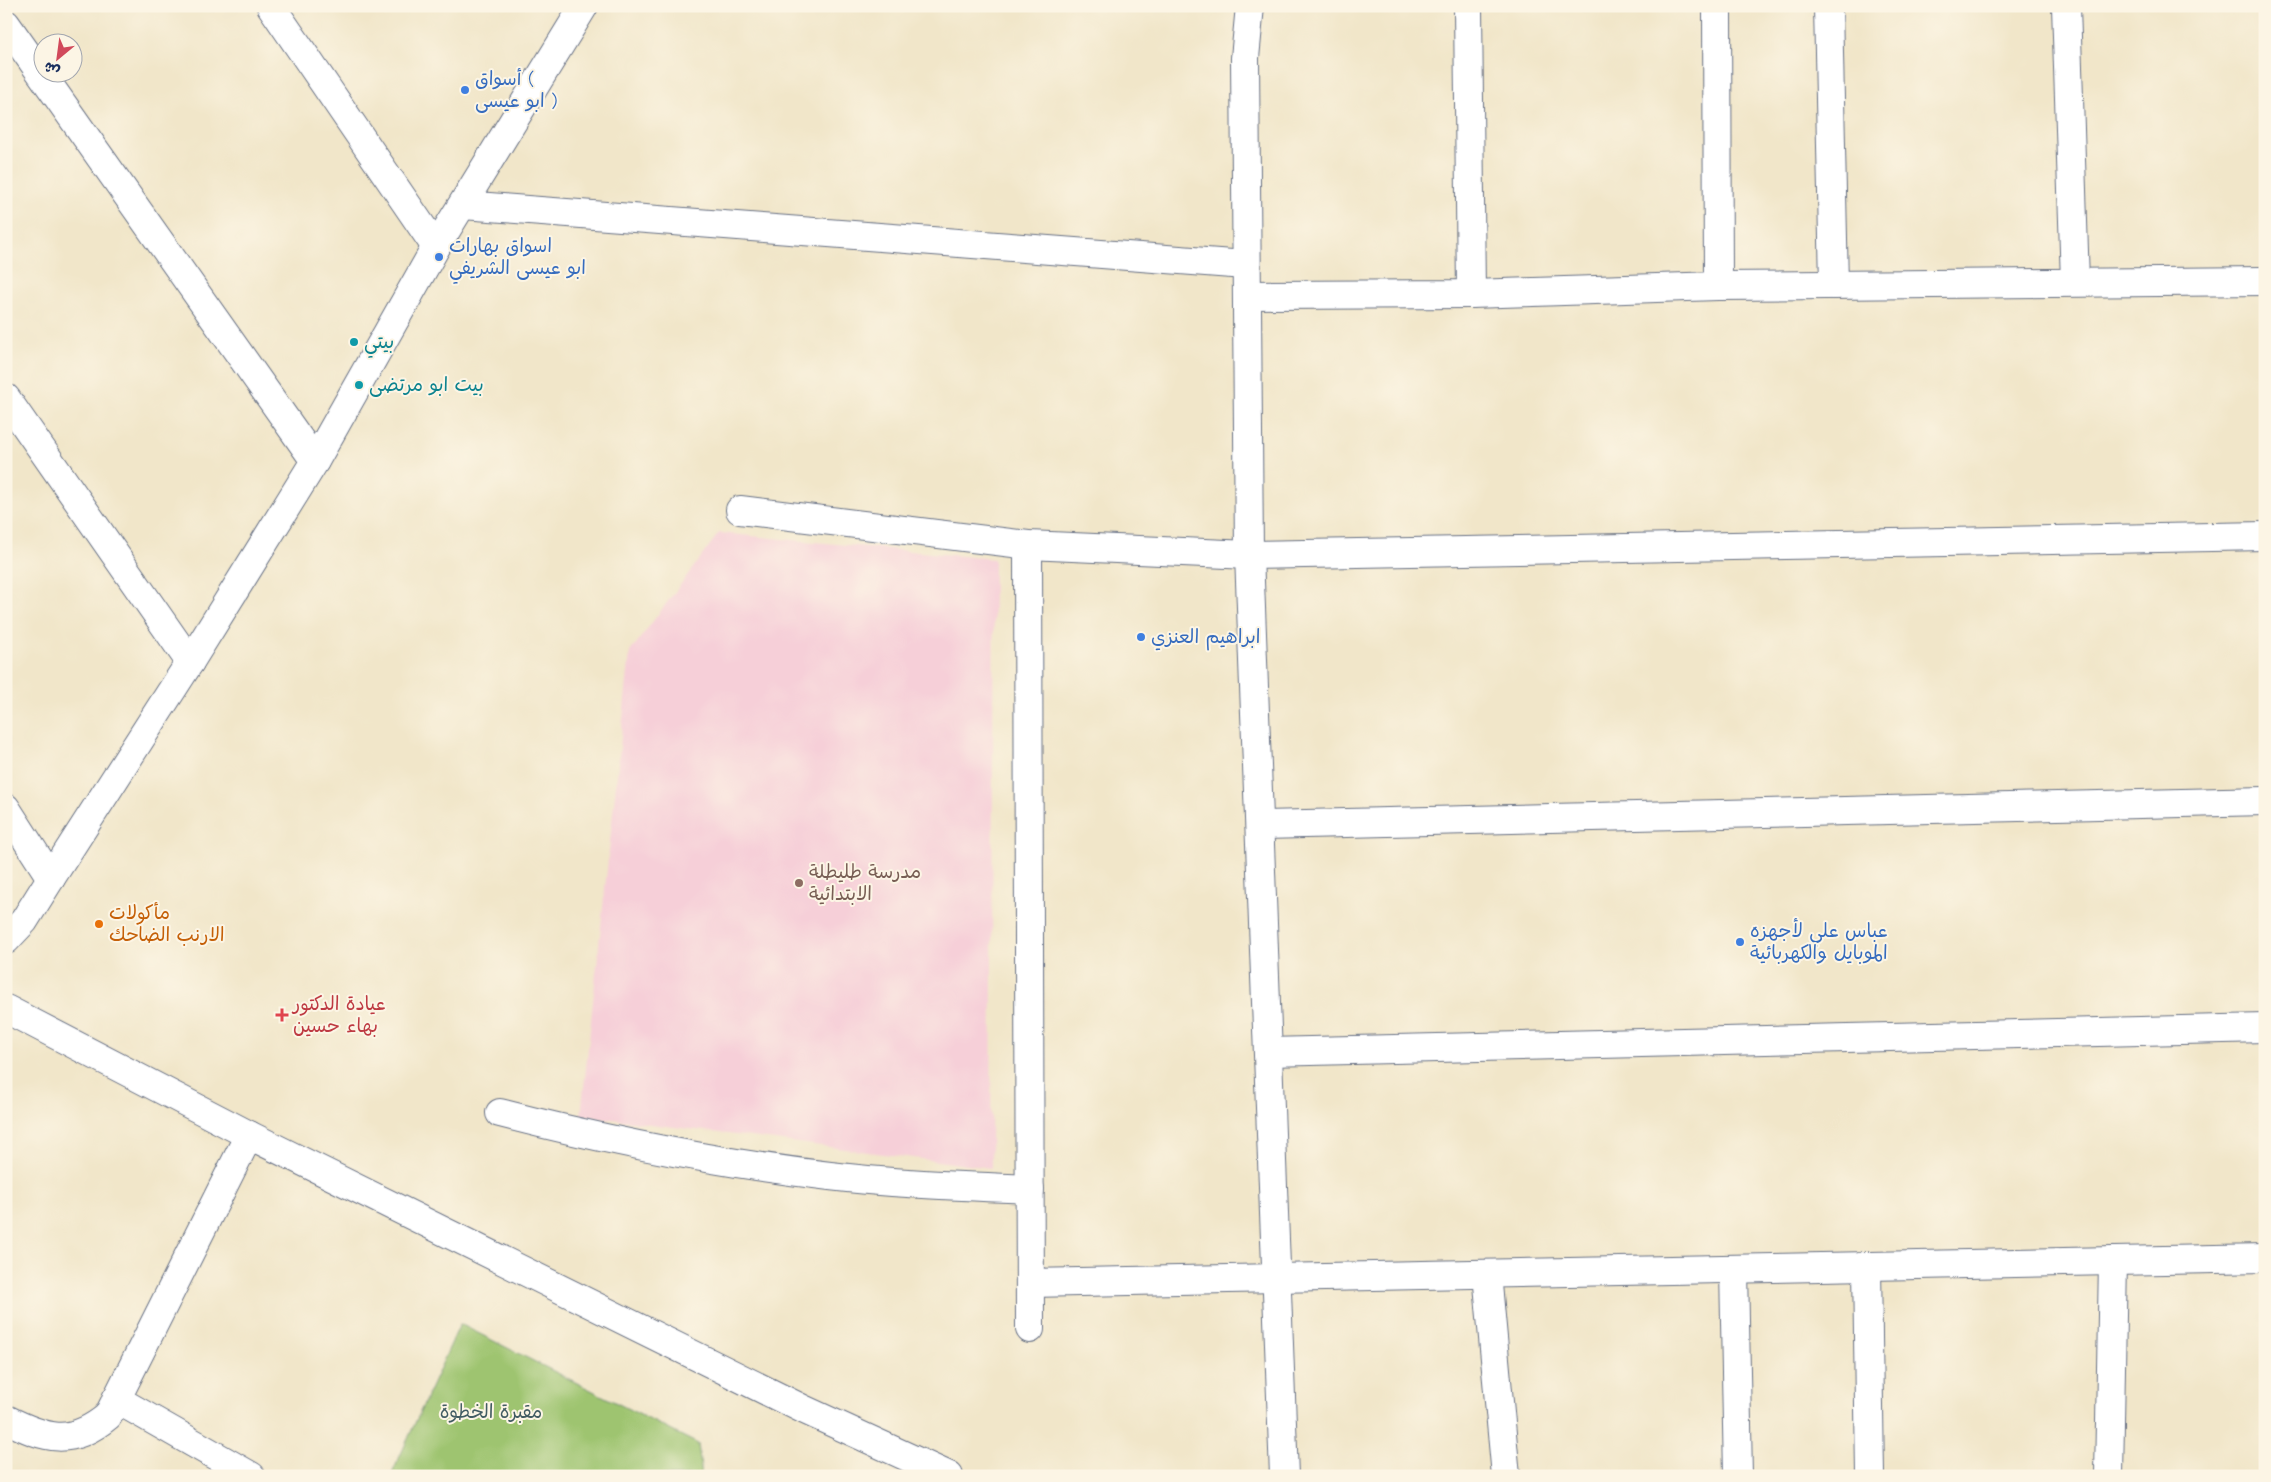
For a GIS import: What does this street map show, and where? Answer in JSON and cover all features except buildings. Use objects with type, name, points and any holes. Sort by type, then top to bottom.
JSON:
[{"type":"street","points":[[271,6],[436,247]]},
{"type":"street","points":[[6,940],[24,921],[190,662],[315,461],[436,247],[584,6]]},
{"type":"street","points":[[1250,6],[1245,58],[1245,265],[1248,295],[1250,555],[1284,1476]]},
{"type":"street","points":[[1468,6],[1471,294]]},
{"type":"street","points":[[1717,6],[1718,286]]},
{"type":"street","points":[[1828,6],[1834,285]]},
{"type":"street","points":[[2066,6],[2075,282]]},
{"type":"street","points":[[6,24],[315,461]]},
{"type":"street","points":[[462,205],[1245,265]]},
{"type":"street","points":[[1248,295],[1471,294],[1718,286],[2265,281]]},
{"type":"street","points":[[6,398],[190,662]]},
{"type":"street","points":[[740,510],[1028,545],[1250,555],[2265,536]]},
{"type":"street","points":[[1028,545],[1030,1329]]},
{"type":"street","points":[[1260,825],[2265,801]]},
{"type":"street","points":[[6,808],[51,878]]},
{"type":"street","points":[[6,1009],[250,1135],[805,1410],[949,1476]]},
{"type":"street","points":[[1268,1052],[2265,1028]]},
{"type":"street","points":[[500,1113],[611,1140],[734,1164],[931,1185],[1030,1189]]},
{"type":"street","points":[[6,1419],[43,1436],[59,1438],[78,1435],[94,1428],[108,1416],[250,1135]]},
{"type":"street","points":[[1030,1283],[2265,1258]]},
{"type":"street","points":[[2109,1476],[2113,1261]]},
{"type":"street","points":[[1867,1266],[1870,1476]]},
{"type":"street","points":[[1734,1269],[1738,1476]]},
{"type":"street","points":[[1487,1274],[1506,1476]]},
{"type":"street","points":[[116,1399],[251,1476]]},
{"type":"shaded area","name":"مدرسة طليطلة الابتدائية","points":[[719,533],[994,559],[991,1168],[581,1115],[630,652]]},
{"type":"green space","name":"مقبرة الخطوة","points":[[460,1324],[698,1444],[702,1476],[391,1476]]},
{"type":"place","name":"أسواق ( ابو عيسى )","points":[[465,90]]},
{"type":"place","name":"اسواق بهارات ابو عيسى الشريفي","points":[[439,257]]},
{"type":"place","name":"بيتي","points":[[354,342]]},
{"type":"place","name":"بيت ابو مرتضى","points":[[359,385]]},
{"type":"place","name":"ابراهيم العنزي","points":[[1141,637]]},
{"type":"place","name":"مدرسة طليطلة الابتدائية","points":[[799,883]]},
{"type":"place","name":"مأكولات الارنب الضاحك","points":[[99,924]]},
{"type":"place","name":"عباس علي لأجهزه الموبايل والكهربائية","points":[[1740,942]]},
{"type":"place","name":"عيادة الدكتور بهاء حسين","points":[[282,1015]]}]
